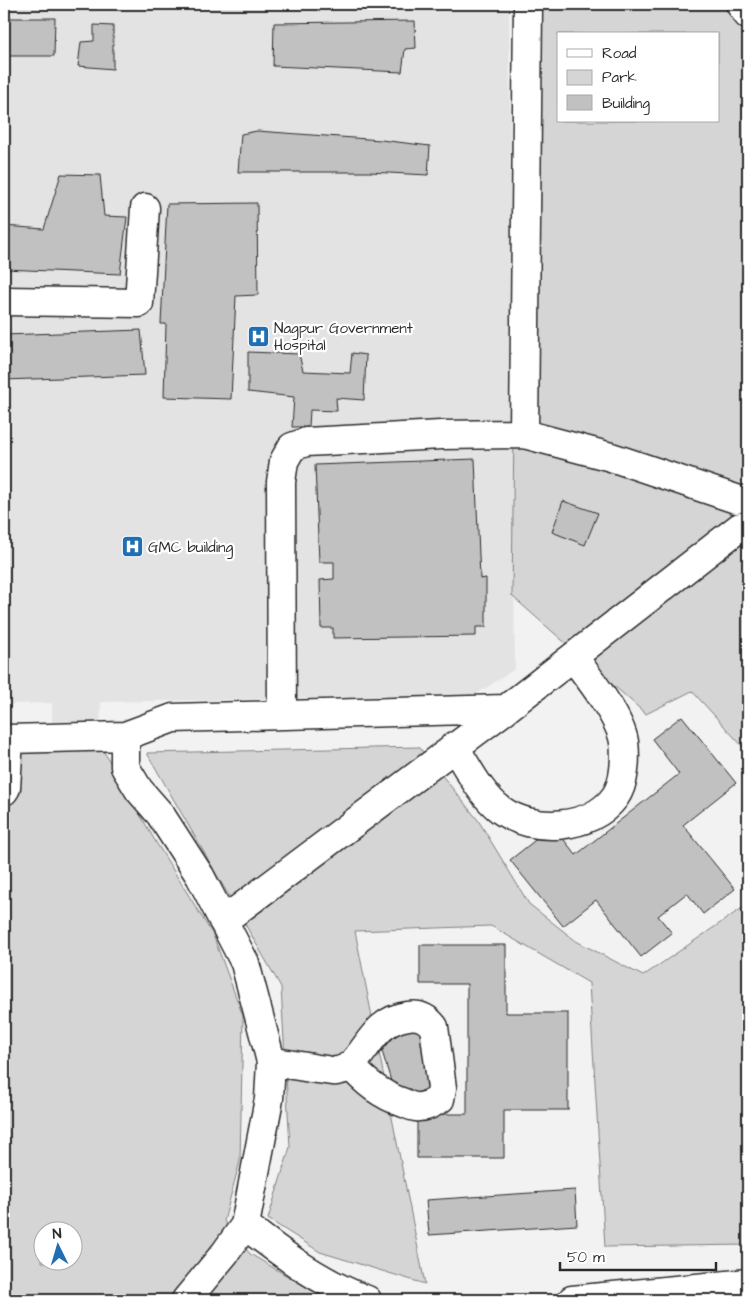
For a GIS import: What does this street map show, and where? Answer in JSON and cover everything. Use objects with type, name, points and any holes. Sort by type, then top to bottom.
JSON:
[{"type":"street","points":[[524,434],[528,4]]},
{"type":"street","points":[[740,4],[748,15]]},
{"type":"street","points":[[4,301],[138,303],[145,208]]},
{"type":"street","points":[[223,920],[744,529],[733,517],[733,505],[742,496],[611,457],[524,434],[306,442],[292,447],[284,461],[281,482],[282,715]]},
{"type":"street","points":[[454,746],[482,790],[501,810],[516,819],[533,824],[581,822],[600,811],[615,797],[621,783],[624,764],[624,742],[617,720],[574,658]]},
{"type":"street","points":[[4,791],[6,788],[7,738],[124,736],[173,718],[506,709]]},
{"type":"street","points":[[124,736],[125,767],[139,790],[160,814],[195,868],[245,964],[271,1062],[270,1099],[245,1224],[225,1253],[186,1300]]},
{"type":"street","points":[[271,1062],[336,1071],[350,1066]]},
{"type":"street","points":[[245,1224],[316,1276],[367,1300]]},
{"type":"street","points":[[572,1300],[748,1283]]},
{"type":"shaded area","name":"Nagpur Government Hospital","points":[[4,4],[509,4],[515,669],[475,695],[101,702],[100,729],[52,729],[52,703],[4,704]]},
{"type":"green space","points":[[519,4],[748,4],[748,742],[744,748],[692,691],[646,714],[512,596]]},
{"type":"green space","points":[[419,747],[478,820],[529,904],[576,941],[643,976],[748,904],[748,1245],[605,1247],[589,983],[491,926],[355,931],[425,1284],[320,1252],[268,1219],[290,1147],[281,987],[147,753]]},
{"type":"green space","points":[[103,750],[154,839],[213,935],[243,1016],[240,1161],[224,1221],[250,1254],[328,1300],[4,1300],[4,754]]},
{"type":"building","points":[[105,4],[142,4],[142,7],[105,7]]},
{"type":"building","points":[[569,4],[622,4],[622,6]]},
{"type":"building","points":[[4,18],[55,18],[54,56],[4,56]]},
{"type":"building","points":[[415,21],[416,48],[405,49],[402,72],[273,66],[274,23]]},
{"type":"building","points":[[94,25],[113,26],[113,69],[78,66],[81,42],[94,41]]},
{"type":"building","points":[[257,131],[381,140],[430,146],[428,175],[369,172],[238,172],[241,134]]},
{"type":"building","points":[[61,174],[100,175],[104,216],[127,217],[120,274],[4,269],[4,226],[44,229]]},
{"type":"building","points":[[257,203],[258,295],[236,296],[231,399],[164,397],[166,324],[161,324],[167,204]]},
{"type":"building","points":[[141,330],[145,375],[4,380],[4,335]]},
{"type":"building","points":[[248,352],[299,354],[303,371],[350,373],[352,353],[366,355],[364,400],[336,398],[337,411],[310,410],[309,427],[292,427],[294,397],[248,392]]},
{"type":"building","points":[[475,459],[480,579],[486,578],[486,627],[476,627],[476,636],[333,638],[333,628],[321,628],[320,580],[334,579],[334,562],[319,562],[315,465]]},
{"type":"building","points":[[563,501],[598,513],[585,545],[552,532]]},
{"type":"building","points":[[682,716],[736,783],[683,825],[735,889],[703,914],[687,893],[658,916],[672,933],[641,957],[596,900],[563,926],[510,860],[553,826],[576,855],[679,774],[652,739]]},
{"type":"building","points":[[420,945],[506,945],[506,1013],[568,1013],[568,1110],[504,1110],[504,1158],[417,1158],[417,1114],[467,1114],[467,984],[420,984]]},
{"type":"building","points":[[403,1026],[429,1032],[434,1085],[411,1096],[393,1088],[382,1051]]},
{"type":"building","points":[[575,1190],[577,1225],[429,1235],[426,1200]]},
{"type":"place","name":"Nagpur Government Hospital","points":[[258,337]]},
{"type":"place","name":"GMC building","points":[[132,547]]}]
